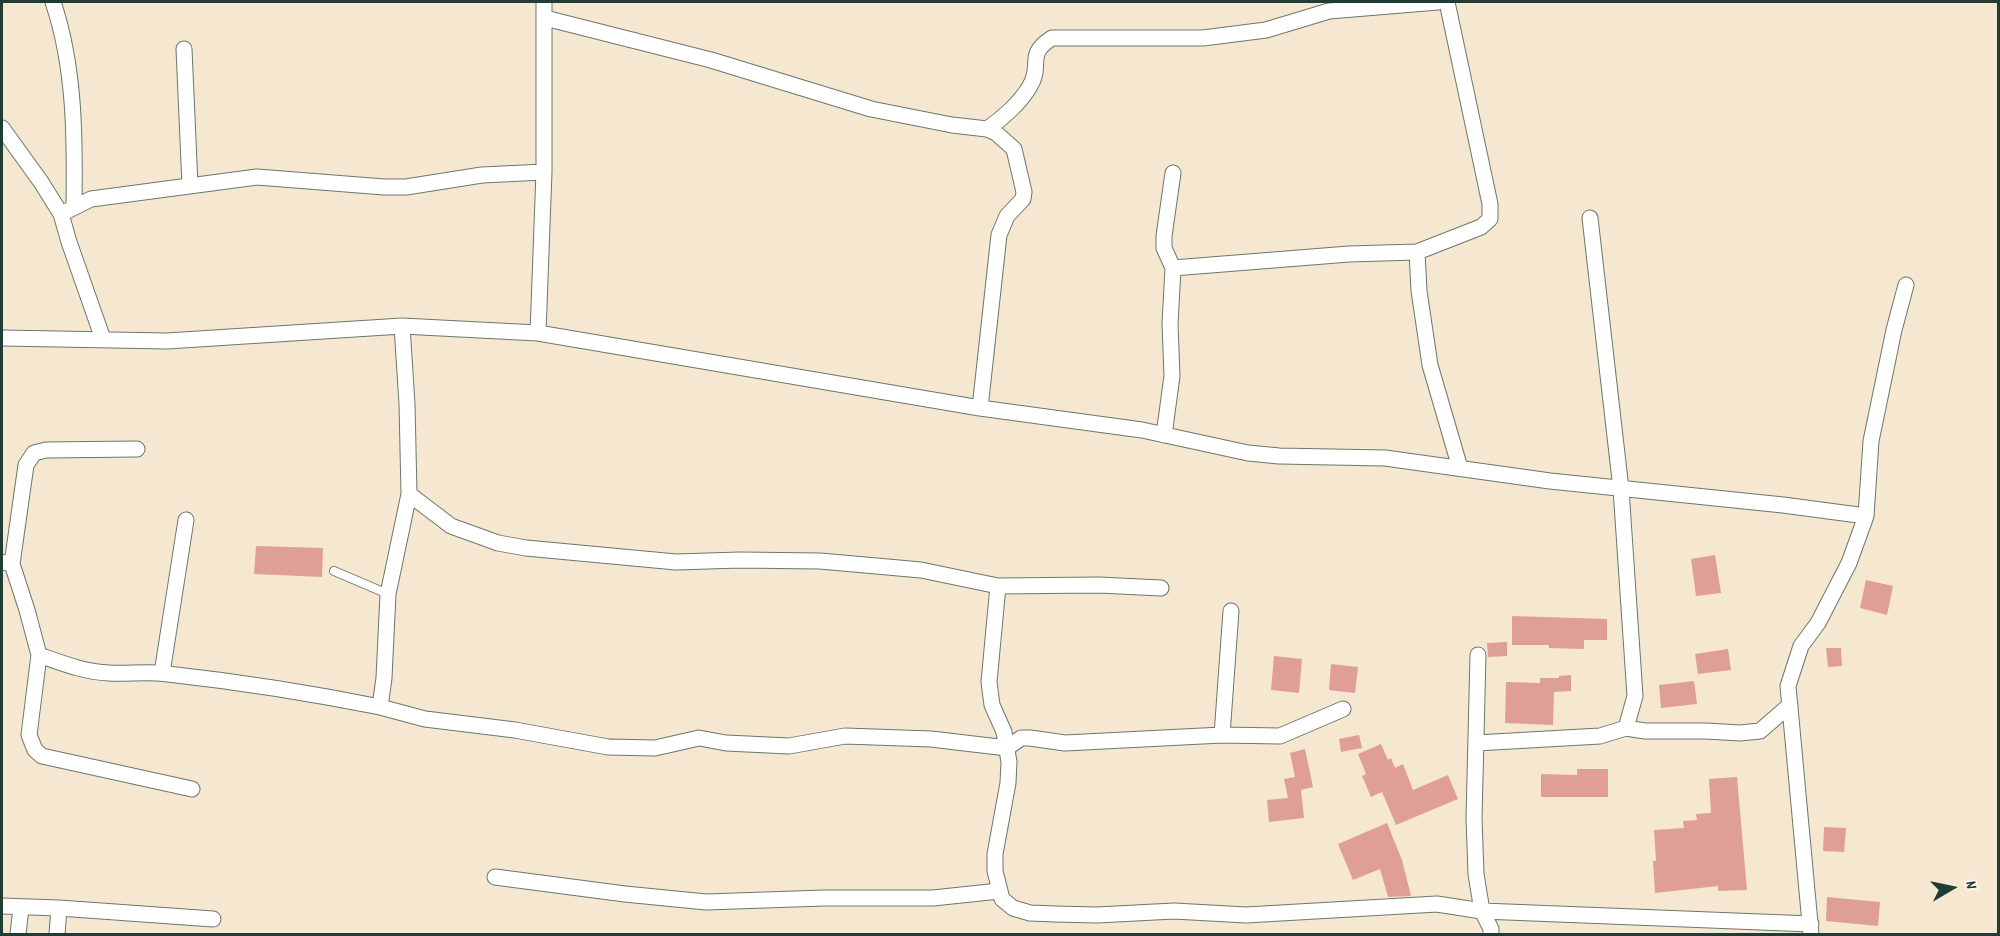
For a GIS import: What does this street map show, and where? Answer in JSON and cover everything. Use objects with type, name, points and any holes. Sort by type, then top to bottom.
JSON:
[{"type":"street","points":[[53,2],[59,20],[72,99],[75,134],[68,210],[71,249],[103,339]]},
{"type":"street","points":[[538,333],[544,172],[544,2]]},
{"type":"street","points":[[987,129],[1002,119],[1030,86],[1037,50],[1052,38],[1203,38],[1266,30],[1329,11],[1438,2]]},
{"type":"street","points":[[1173,268],[1348,254],[1417,252],[1481,227],[1490,219],[1490,204],[1448,2]]},
{"type":"street","points":[[544,18],[711,60],[871,109],[952,125],[987,129],[1006,140],[1014,149],[1024,192],[1023,199],[1007,216],[999,235],[980,408]]},
{"type":"street","points":[[184,49],[190,186]]},
{"type":"street","points":[[2,128],[41,182],[68,210]]},
{"type":"street","points":[[68,210],[91,199],[268,177],[406,187],[482,175],[544,172]]},
{"type":"street","points":[[1164,435],[1172,376],[1170,324],[1173,268],[1164,248],[1173,173]]},
{"type":"street","points":[[1590,218],[1621,489],[1635,696],[1626,728]]},
{"type":"street","points":[[1417,252],[1419,291],[1430,365],[1460,468]]},
{"type":"street","points":[[998,586],[989,682],[992,705],[1001,723],[1010,762],[995,854],[995,871],[1002,899],[1013,908],[1030,913],[1055,914],[1097,915],[1174,911],[1246,915],[1437,904],[1482,911],[1811,929],[1788,687],[1801,646],[1818,622],[1849,563],[1866,516],[1871,441],[1894,330],[1906,285]]},
{"type":"street","points":[[380,707],[384,678],[388,594],[409,494],[402,326]]},
{"type":"street","points":[[2,338],[167,341],[402,326],[538,333],[980,408],[1164,435],[1248,453],[1279,456],[1385,458],[1550,481],[1866,516]]},
{"type":"street","points":[[137,449],[46,450],[34,453],[26,465],[7,563],[39,655],[30,735],[35,750],[42,756],[192,789]]},
{"type":"street","points":[[409,494],[450,526],[498,543],[526,549],[676,562],[820,561],[921,570],[998,586],[1099,585],[1161,588]]},
{"type":"street","points":[[162,673],[186,520]]},
{"type":"street","points":[[1222,735],[1231,611]]},
{"type":"street","points":[[39,655],[78,669],[108,673],[162,673],[266,686],[380,707],[425,719],[515,730],[608,747],[655,748],[699,738],[726,743],[789,746],[845,736],[931,739],[1007,748],[1021,738],[1065,743],[1222,735],[1280,736],[1343,709]]},
{"type":"street","points":[[1478,655],[1474,818],[1476,874],[1482,911],[1491,929],[1491,934]]},
{"type":"street","points":[[1476,744],[1600,736],[1626,728],[1645,732],[1740,733],[1760,731],[1790,705]]},
{"type":"street","points":[[495,877],[706,902],[824,898],[933,898],[999,891]]},
{"type":"street","points":[[2,906],[213,919]]},
{"type":"street","points":[[18,934],[21,908]]},
{"type":"street","points":[[57,934],[59,908]]},
{"type":"lane","points":[[334,571],[388,594]]},
{"type":"building","points":[[256,546],[323,548],[322,577],[254,574]]},
{"type":"building","points":[[1715,555],[1721,593],[1696,596],[1691,559]]},
{"type":"building","points":[[1866,580],[1893,586],[1887,615],[1860,608]]},
{"type":"building","points":[[1512,616],[1607,619],[1607,640],[1584,640],[1584,649],[1549,648],[1549,645],[1512,645]]},
{"type":"building","points":[[1507,642],[1507,656],[1488,657],[1487,643]]},
{"type":"building","points":[[1826,648],[1841,648],[1842,666],[1828,667]]},
{"type":"building","points":[[1728,649],[1731,670],[1698,674],[1695,654]]},
{"type":"building","points":[[1274,656],[1302,659],[1299,693],[1271,690]]},
{"type":"building","points":[[1331,664],[1358,667],[1355,693],[1329,690]]},
{"type":"building","points":[[1571,675],[1571,691],[1554,692],[1553,725],[1505,723],[1506,682],[1540,683],[1540,678],[1559,678],[1559,676]]},
{"type":"building","points":[[1694,681],[1697,704],[1661,708],[1659,685]]},
{"type":"building","points":[[1359,735],[1362,748],[1341,752],[1339,739]]},
{"type":"building","points":[[1381,744],[1388,760],[1391,758],[1395,768],[1403,764],[1413,790],[1448,775],[1458,799],[1396,825],[1382,792],[1371,797],[1362,776],[1366,774],[1358,754]]},
{"type":"building","points":[[1305,749],[1313,787],[1301,790],[1304,818],[1269,822],[1267,800],[1288,798],[1284,779],[1295,777],[1290,753]]},
{"type":"building","points":[[1577,769],[1608,769],[1608,797],[1541,797],[1541,774],[1577,775]]},
{"type":"building","points":[[1737,777],[1747,890],[1718,891],[1718,886],[1655,893],[1654,830],[1684,828],[1683,821],[1697,820],[1696,814],[1711,813],[1709,779]]},
{"type":"building","points":[[1387,823],[1402,860],[1411,896],[1388,897],[1380,869],[1353,880],[1338,844]]},
{"type":"building","points":[[1824,827],[1846,828],[1844,852],[1823,851]]},
{"type":"building","points":[[1827,897],[1880,902],[1878,926],[1826,921]]}]
